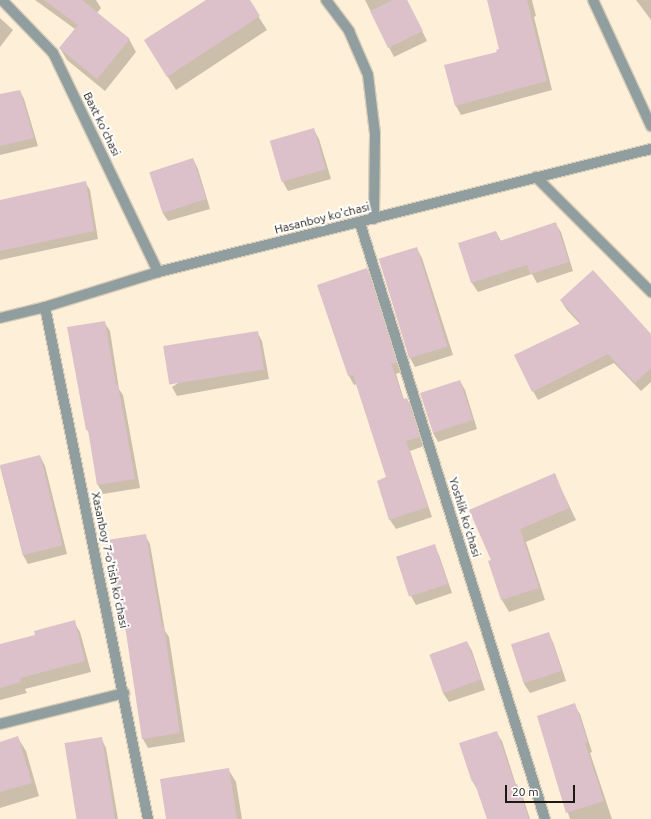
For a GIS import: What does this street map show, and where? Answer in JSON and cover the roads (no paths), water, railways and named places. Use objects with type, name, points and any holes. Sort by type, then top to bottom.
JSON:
[{"type":"street","name":"Baxt ko'chasi","points":[[2,0],[53,53],[158,272]]},
{"type":"street","points":[[326,0],[349,31],[368,75],[375,134],[374,219]]},
{"type":"street","points":[[593,0],[651,126]]},
{"type":"street","name":"Hasanboy ko'chasi","points":[[0,318],[45,307],[158,272],[651,149]]},
{"type":"street","points":[[536,178],[651,292]]},
{"type":"street","name":"Yoshlik ko'chasi","points":[[360,222],[545,819]]},
{"type":"street","name":"Xasanboy 7-o'tish ko'chasi","points":[[45,307],[124,693],[148,819]]},
{"type":"street","points":[[0,724],[124,693]]}]
